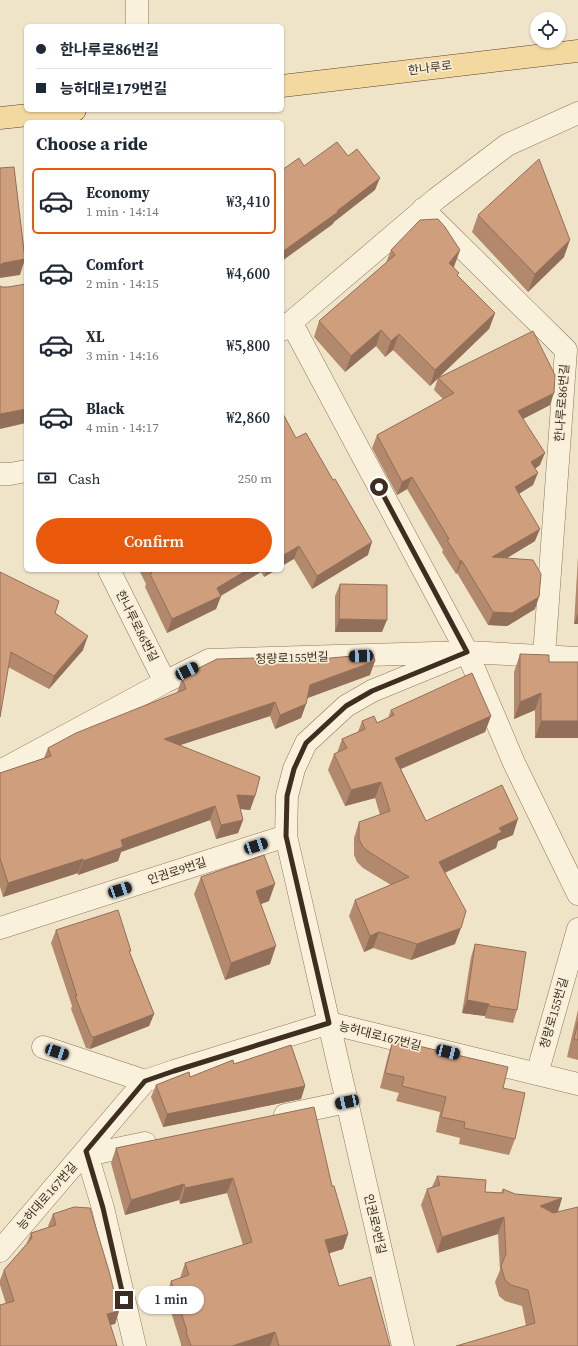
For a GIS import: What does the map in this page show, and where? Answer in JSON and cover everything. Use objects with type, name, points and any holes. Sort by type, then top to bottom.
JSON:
[{"type":"main road","name":"한나루로","points":[[284,86],[578,51]]},
{"type":"main road","points":[[0,118],[56,112]]},
{"type":"street","points":[[137,0],[137,24]]},
{"type":"street","points":[[578,113],[507,145],[423,209],[287,326],[467,652],[514,763],[578,894]]},
{"type":"street","name":"한나루로86번길","points":[[423,209],[566,350],[544,656]]},
{"type":"street","points":[[0,474],[24,471]]},
{"type":"street","name":"한나루로86번길","points":[[110,572],[165,682]]},
{"type":"street","name":"청량로155번길","points":[[0,771],[165,682],[210,660],[467,652],[578,658]]},
{"type":"street","name":"인권로9번길","points":[[403,1346],[286,836],[287,796],[294,769],[306,743],[346,706],[372,691],[467,652]]},
{"type":"street","name":"인권로9번길","points":[[0,928],[286,836]]},
{"type":"street","name":"청량로155번길","points":[[537,1074],[578,929]]},
{"type":"street","name":"능허대로167번길","points":[[0,1251],[87,1153],[145,1081],[329,1023],[578,1084]]},
{"type":"street","points":[[43,1047],[145,1081]]},
{"type":"street","points":[[263,1119],[347,1102]]},
{"type":"street","points":[[135,1346],[103,1208],[87,1153],[164,1139]]},
{"type":"building","points":[[337,142],[348,156],[357,149],[380,178],[337,211],[338,212],[284,251],[284,169],[299,158],[304,166]]},
{"type":"building","points":[[539,159],[570,240],[535,274],[478,215]]},
{"type":"building","points":[[14,167],[24,259],[3,263],[0,265],[0,168]]},
{"type":"building","points":[[438,219],[460,250],[449,263],[459,273],[457,275],[495,313],[435,370],[399,334],[391,341],[381,330],[351,356],[319,321],[395,255],[391,250],[420,220]]},
{"type":"building","points":[[24,284],[24,409],[0,414],[0,286],[8,287]]},
{"type":"building","points":[[533,331],[555,375],[554,393],[518,411],[545,453],[531,462],[538,473],[515,487],[540,529],[492,557],[533,560],[541,574],[539,597],[512,613],[493,612],[462,561],[460,561],[447,540],[449,539],[412,477],[402,482],[377,435],[454,393],[438,378]]},
{"type":"building","points":[[284,416],[296,438],[306,433],[333,480],[335,479],[372,542],[317,576],[299,546],[284,555]]},
{"type":"building","points":[[0,572],[59,601],[55,613],[88,636],[54,676],[11,652],[0,717]]},
{"type":"building","points":[[151,572],[244,572],[217,588],[221,596],[172,619],[150,574]]},
{"type":"building","points":[[340,584],[387,585],[387,620],[339,619]]},
{"type":"building","points":[[373,654],[375,661],[310,685],[306,704],[280,715],[275,702],[164,739],[260,777],[255,796],[237,795],[243,820],[221,825],[215,806],[121,840],[123,847],[83,861],[83,859],[8,883],[0,858],[0,773],[51,756],[48,748],[76,733],[186,689],[182,678],[197,672],[199,668],[217,659],[254,658],[257,665]]},
{"type":"building","points":[[520,654],[549,655],[549,662],[578,662],[578,721],[541,721],[541,693],[520,702]]},
{"type":"building","points":[[472,673],[491,716],[395,758],[426,821],[502,785],[518,819],[499,828],[502,832],[439,862],[466,911],[461,928],[417,944],[379,932],[370,936],[355,900],[409,877],[369,852],[363,847],[359,839],[359,822],[390,811],[381,782],[351,790],[334,754],[347,748],[342,739],[365,729],[362,721],[374,716],[377,723],[394,715],[391,710]]},
{"type":"building","points":[[264,855],[275,884],[256,891],[276,946],[231,963],[201,877]]},
{"type":"building","points":[[118,910],[131,951],[129,951],[154,1014],[94,1037],[91,1036],[75,996],[77,996],[56,930]]},
{"type":"building","points":[[475,944],[526,952],[517,1010],[489,1006],[489,1004],[467,1000]]},
{"type":"building","points":[[578,1022],[578,1040],[574,1039]]},
{"type":"building","points":[[393,1040],[508,1067],[503,1088],[525,1093],[515,1139],[464,1128],[465,1122],[441,1117],[446,1097],[402,1086],[404,1077],[385,1073]]},
{"type":"building","points":[[291,1045],[305,1086],[167,1114],[156,1085],[189,1072],[190,1077],[233,1060],[234,1064]]},
{"type":"building","points":[[314,1107],[332,1186],[334,1186],[348,1234],[325,1240],[339,1286],[371,1277],[390,1346],[279,1346],[275,1332],[232,1346],[191,1346],[171,1281],[189,1275],[185,1263],[252,1242],[233,1178],[185,1188],[184,1184],[131,1200],[116,1148]]},
{"type":"building","points":[[437,1176],[486,1180],[485,1192],[503,1193],[503,1189],[515,1194],[562,1198],[540,1206],[553,1213],[578,1207],[578,1346],[456,1346],[535,1323],[528,1290],[511,1285],[505,1280],[501,1266],[506,1254],[504,1217],[442,1237],[427,1189],[440,1185]]},
{"type":"building","points":[[74,1207],[90,1208],[109,1271],[119,1311],[107,1314],[117,1346],[0,1346],[0,1305],[14,1301],[4,1270],[32,1238],[31,1233],[56,1225],[53,1214]]},
{"type":"route","points":[[124,1300],[103,1208],[86,1151],[145,1081],[329,1023],[286,836],[287,796],[294,769],[306,743],[346,706],[372,691],[467,652],[379,487]]}]
